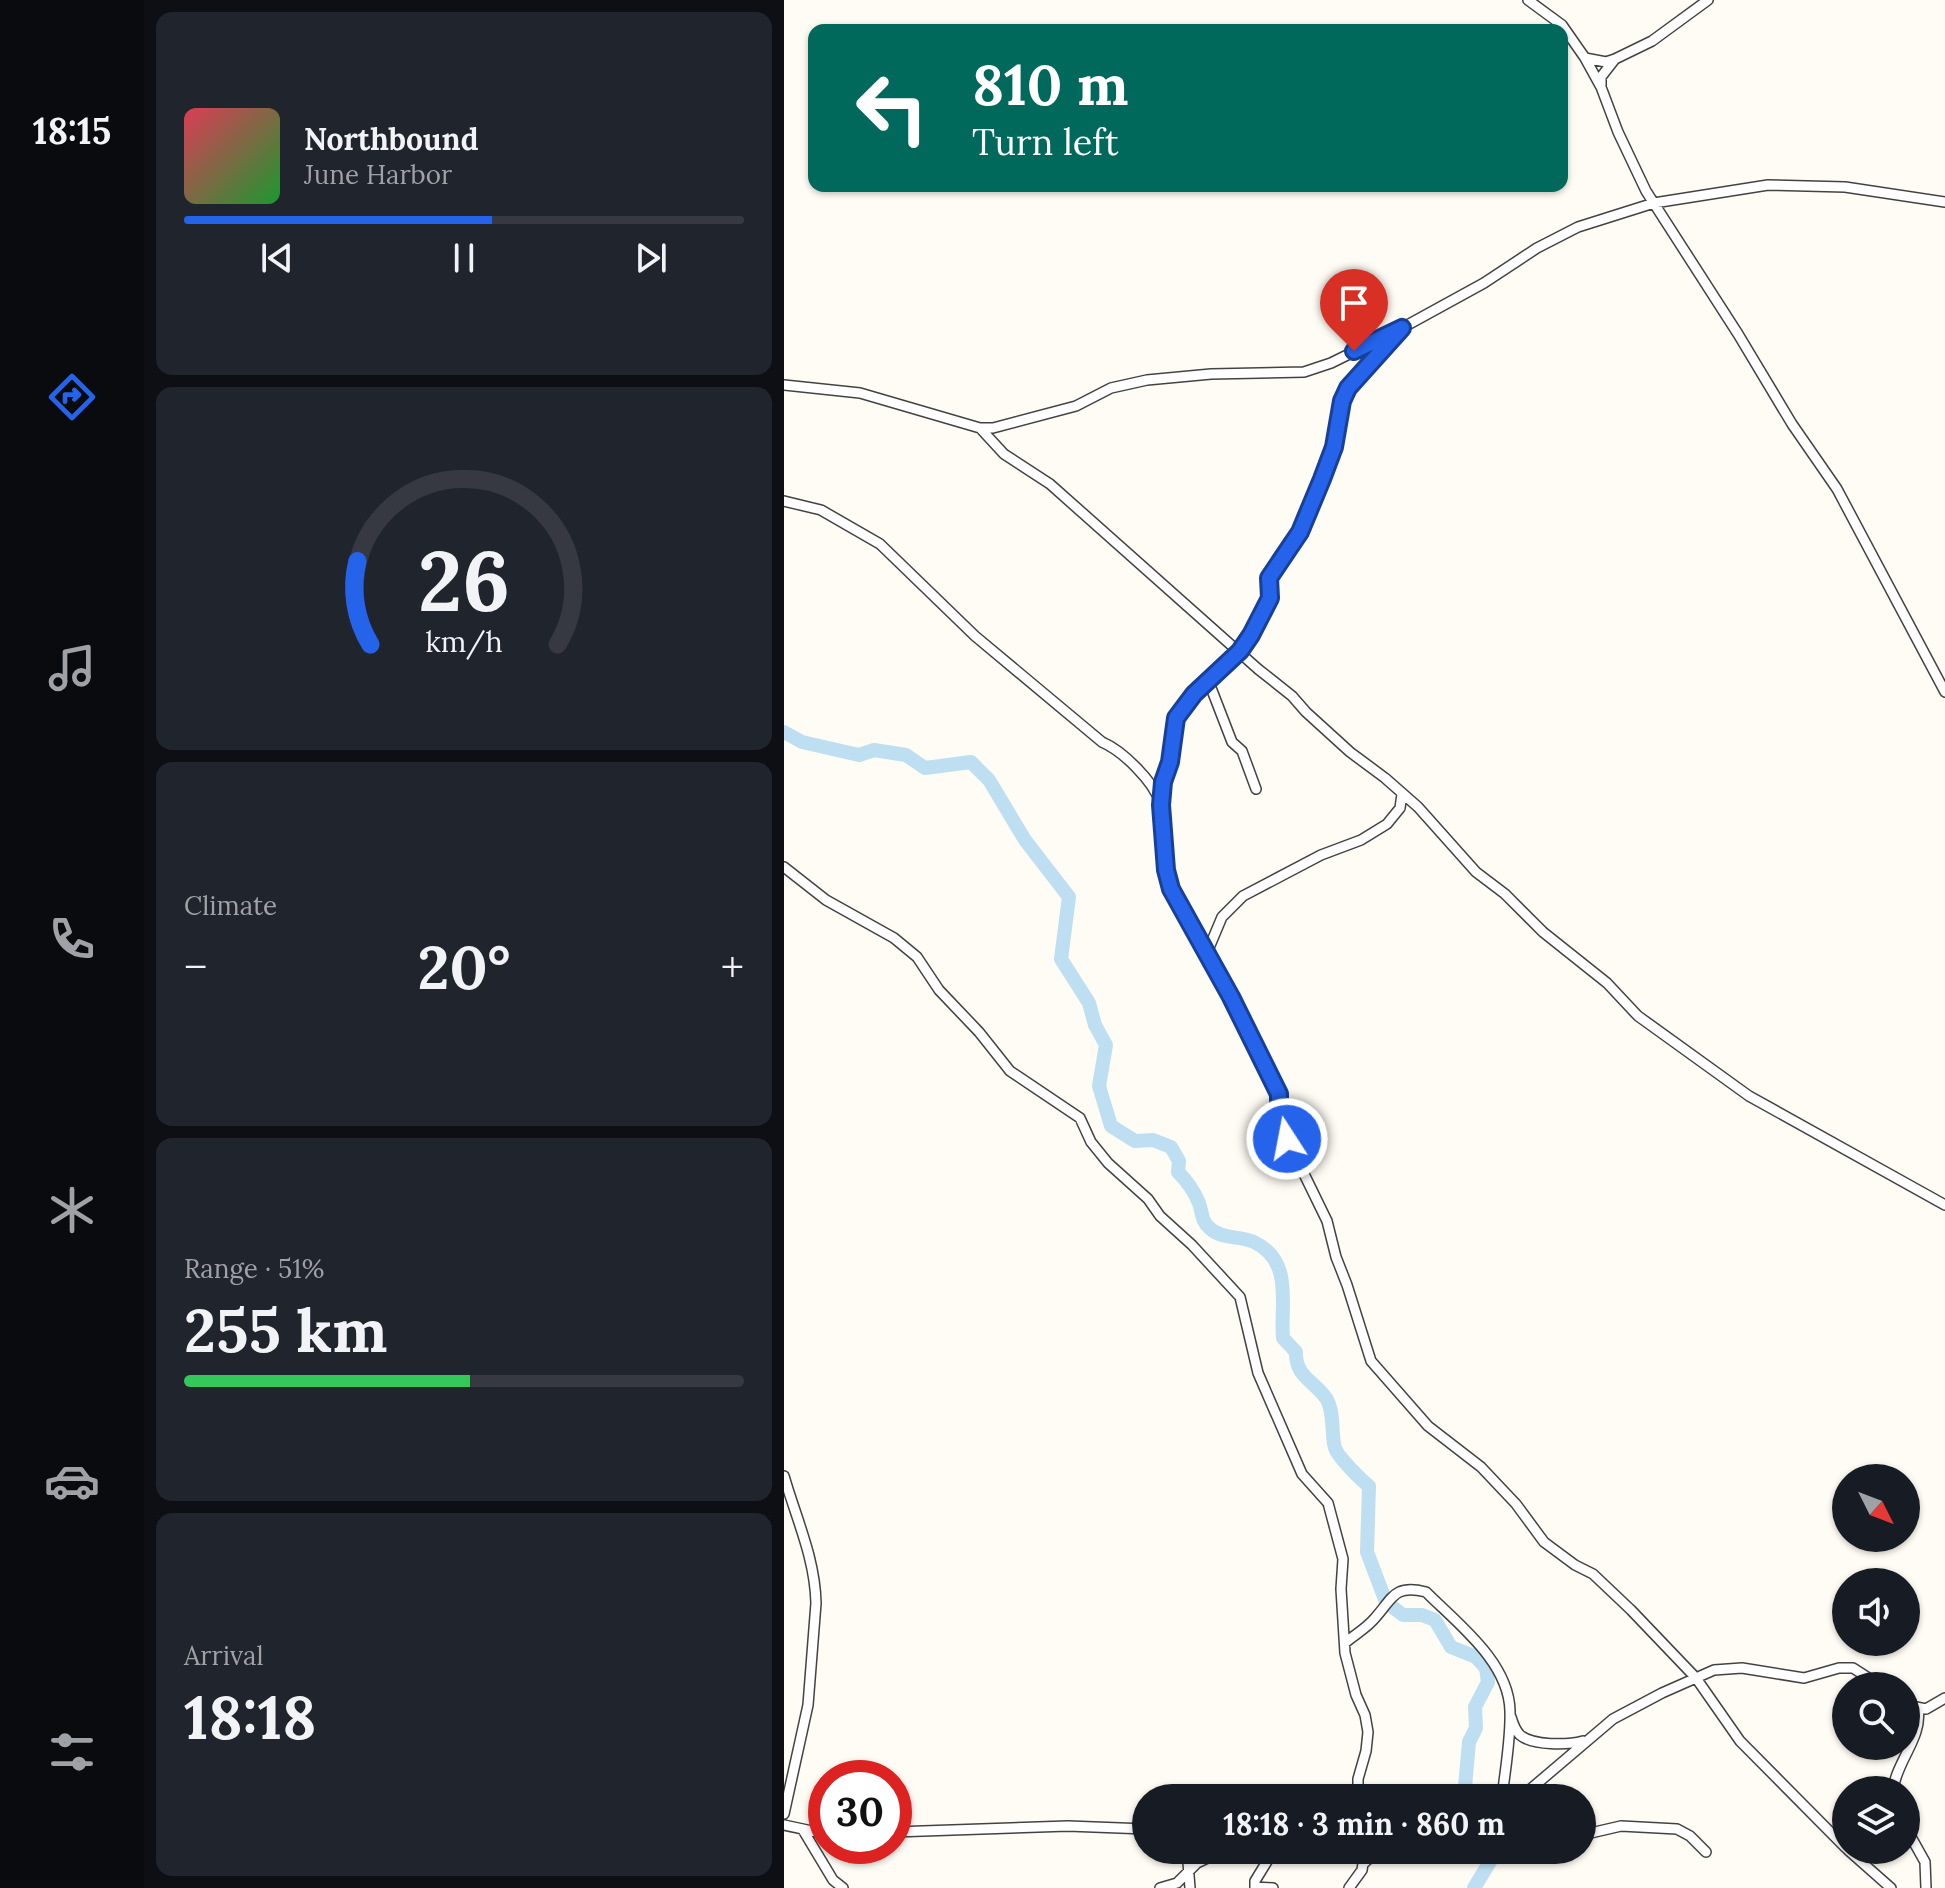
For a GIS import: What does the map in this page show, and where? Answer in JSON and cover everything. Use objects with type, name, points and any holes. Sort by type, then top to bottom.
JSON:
[{"type":"street","points":[[1528,0],[1561,24]]},
{"type":"street","points":[[1585,58],[1606,62],[1615,59],[1652,41],[1708,0]]},
{"type":"street","points":[[1568,34],[1601,87],[1618,132],[1654,203],[1792,424],[1837,489],[1945,692]]},
{"type":"street","points":[[1601,87],[1601,77],[1615,59]]},
{"type":"street","points":[[784,385],[860,393],[980,428],[993,428],[1076,406],[1111,388],[1147,380],[1211,374],[1304,372],[1331,363],[1484,283],[1537,248],[1578,227],[1654,203],[1768,185],[1845,187],[1945,202]]},
{"type":"street","points":[[1402,328],[1348,388],[1342,401],[1334,447],[1300,532],[1269,578],[1270,598],[1251,635],[1240,651],[1183,705],[1176,718],[1161,805],[1168,879],[1279,1094],[1279,1109],[1287,1139],[1327,1221],[1371,1361],[1428,1426],[1481,1467],[1516,1504],[1544,1542],[1593,1574],[1696,1678],[1740,1741],[1832,1834]]},
{"type":"street","points":[[980,428],[995,447],[1050,484],[1292,696],[1350,752],[1402,794],[1476,872],[1505,894],[1543,932],[1607,983],[1638,1016],[1759,1102],[1945,1205]]},
{"type":"street","points":[[784,501],[821,510],[880,544],[975,636],[1102,742],[1118,749],[1155,789],[1161,805]]},
{"type":"street","points":[[1208,680],[1232,742],[1242,751],[1256,789]]},
{"type":"street","points":[[1206,955],[1228,908],[1243,896],[1321,855],[1361,840],[1387,824],[1400,808],[1402,794]]},
{"type":"street","points":[[784,867],[826,900],[894,938],[917,957],[939,990],[1010,1071],[1080,1118],[1091,1142],[1108,1163],[1148,1199],[1160,1216],[1240,1297],[1254,1363],[1302,1474],[1324,1495],[1343,1559],[1341,1589],[1345,1643],[1350,1677],[1367,1723],[1368,1742],[1358,1784]]},
{"type":"street","points":[[784,1476],[807,1546],[816,1603],[808,1705],[784,1814]]},
{"type":"street","points":[[1345,1643],[1375,1618],[1396,1593],[1415,1589],[1426,1592],[1490,1657],[1498,1670],[1515,1728],[1526,1739],[1567,1745],[1587,1740]]},
{"type":"street","points":[[1536,1784],[1626,1711],[1714,1670],[1733,1668],[1804,1678],[1846,1667],[1863,1672]]},
{"type":"street","points":[[1920,1709],[1933,1707],[1945,1698]]},
{"type":"street","points":[[1503,1784],[1510,1712]]},
{"type":"street","points":[[784,1825],[808,1831]]},
{"type":"street","points":[[912,1831],[1068,1826],[1132,1828]]},
{"type":"street","points":[[1596,1832],[1621,1826],[1677,1829],[1690,1836],[1706,1852]]},
{"type":"street","points":[[803,1830],[833,1880],[843,1888]]},
{"type":"street","points":[[1920,1853],[1925,1862],[1926,1888]]},
{"type":"street","points":[[1187,1864],[1190,1888]]},
{"type":"street","points":[[1160,1888],[1172,1886],[1197,1864]]},
{"type":"street","points":[[1265,1864],[1255,1881],[1255,1887],[1273,1888]]},
{"type":"street","points":[[1349,1888],[1363,1864]]},
{"type":"street","points":[[1864,1864],[1891,1888]]},
{"type":"waterway","points":[[784,732],[802,742],[859,755],[874,750],[906,755],[925,768],[971,762],[989,780],[1025,840],[1069,897],[1061,959],[1089,1003],[1095,1025],[1106,1045],[1099,1086],[1111,1126],[1135,1141],[1153,1140],[1171,1147],[1179,1161],[1178,1172],[1195,1194],[1208,1227],[1221,1235],[1254,1242],[1275,1260],[1282,1285],[1283,1338],[1296,1352],[1302,1373],[1329,1404],[1337,1452],[1369,1486],[1367,1552],[1386,1602],[1403,1615],[1422,1615],[1435,1620],[1451,1647],[1476,1657],[1486,1668],[1488,1682],[1475,1707],[1476,1728],[1469,1742],[1465,1784]]},
{"type":"waterway","points":[[1474,1888],[1489,1864]]},
{"type":"route","points":[[1287,1139],[1279,1109],[1279,1094],[1231,997],[1171,889],[1161,817],[1163,782],[1170,762],[1176,718],[1183,705],[1240,651],[1270,598],[1269,578],[1300,532],[1334,447],[1342,401],[1348,388],[1402,328],[1354,351]]}]
